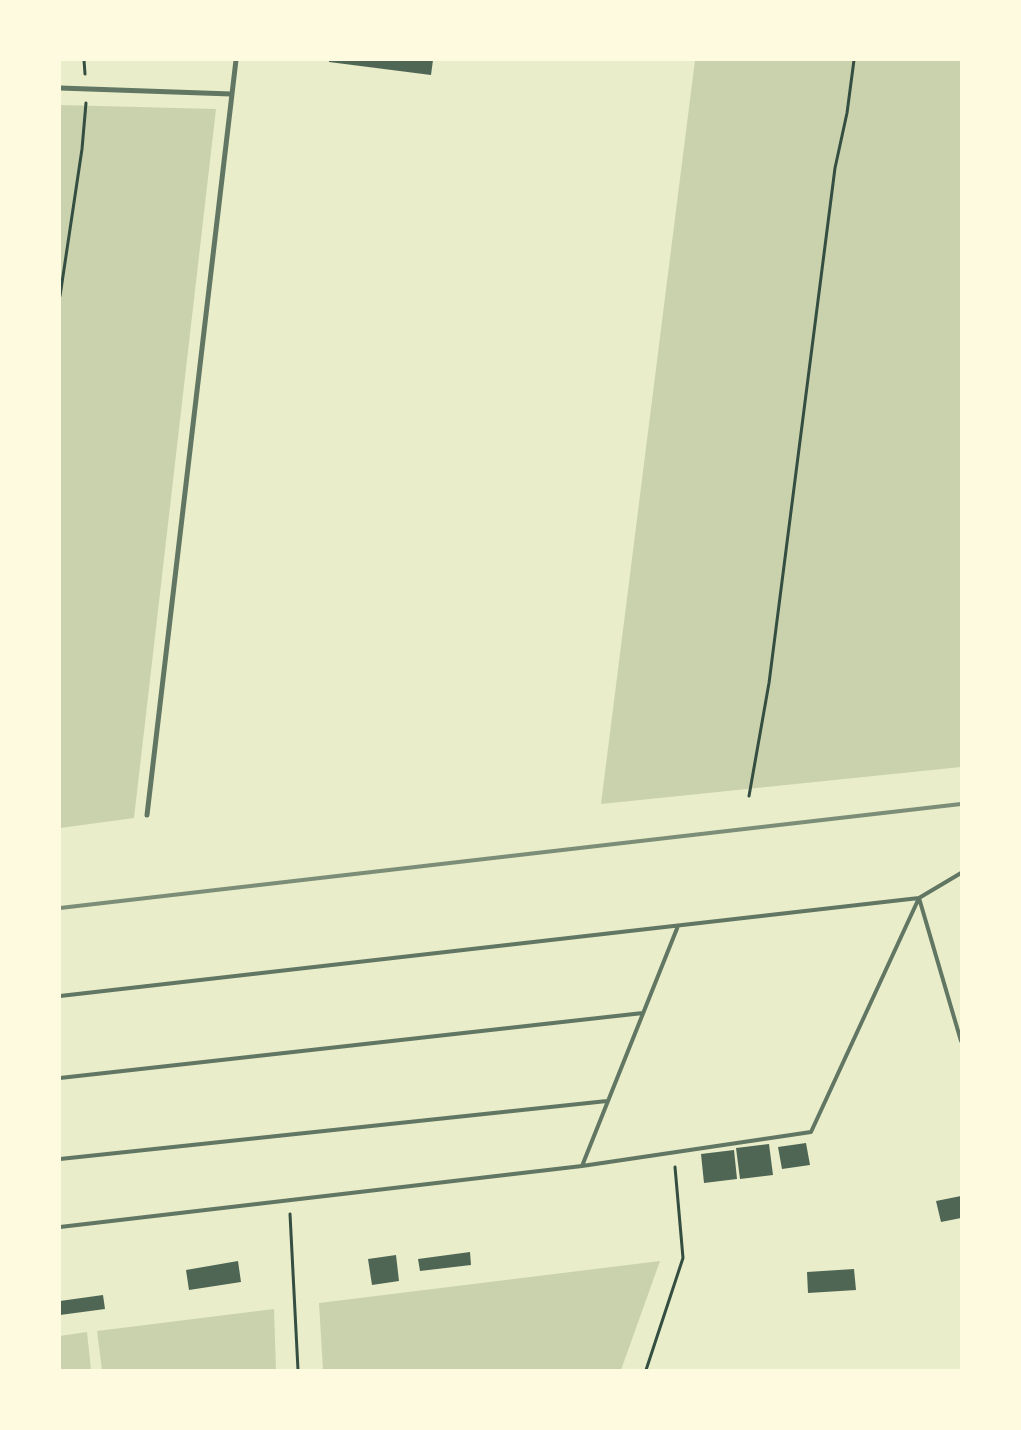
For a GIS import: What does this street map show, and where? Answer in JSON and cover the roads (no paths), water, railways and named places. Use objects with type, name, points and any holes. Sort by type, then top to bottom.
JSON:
[{"type":"street","points":[[147,815],[236,60]]},
{"type":"street","points":[[60,88],[231,94]]},
{"type":"lane","points":[[60,996],[919,898],[961,873]]},
{"type":"lane","points":[[919,898],[961,1041]]},
{"type":"lane","points":[[60,1227],[582,1166],[811,1132],[919,898]]},
{"type":"lane","points":[[582,1166],[678,926]]},
{"type":"lane","points":[[60,1078],[643,1013]]},
{"type":"lane","points":[[60,1159],[608,1101]]},
{"type":"railway","points":[[60,908],[961,804]]}]
